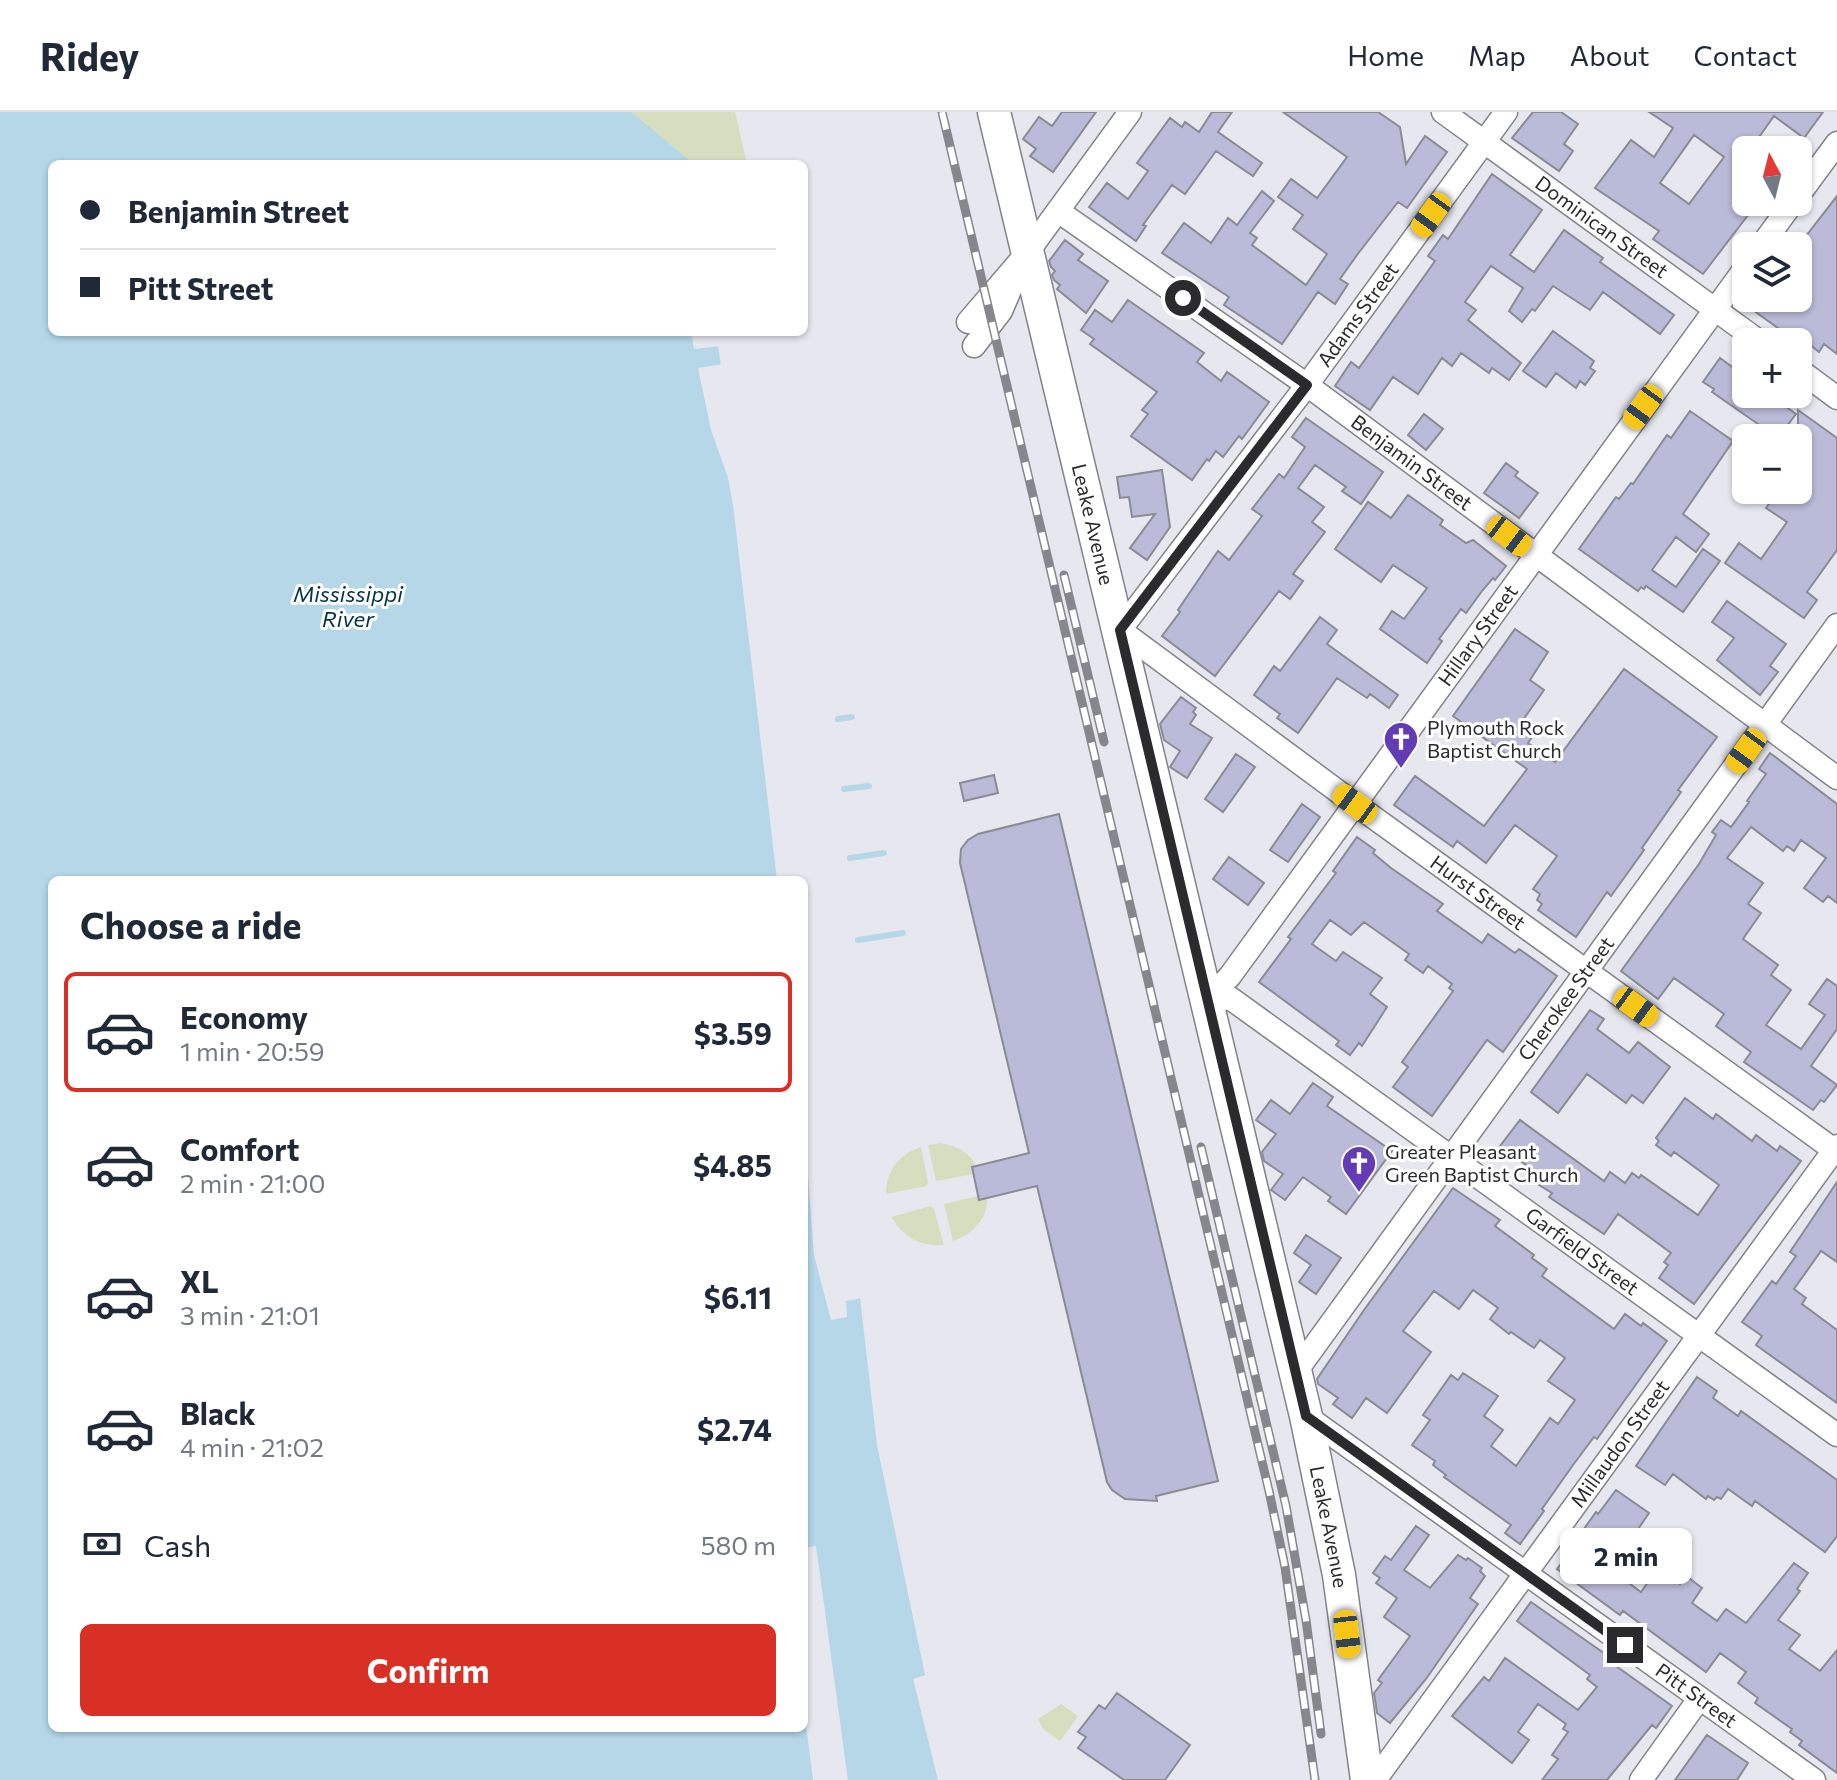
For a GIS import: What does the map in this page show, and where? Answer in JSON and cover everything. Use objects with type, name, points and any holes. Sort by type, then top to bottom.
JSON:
[{"type":"street","name":"Leake Avenue","points":[[994,112],[1306,1416],[1339,1575],[1367,1780]]},
{"type":"street","points":[[968,322],[1027,253],[1130,112]]},
{"type":"street","name":"Dominican Street","points":[[1443,112],[1741,328]]},
{"type":"street","name":"Adams Street","points":[[1120,630],[1307,385],[1506,112]]},
{"type":"street","points":[[1812,177],[1837,143]]},
{"type":"street","name":"Benjamin Street","points":[[1058,211],[1307,385],[1837,778]]},
{"type":"street","points":[[974,346],[1001,311],[1027,253]]},
{"type":"street","name":"Hillary Street","points":[[1206,1001],[1230,976],[1732,286]]},
{"type":"street","points":[[1812,379],[1837,398]]},
{"type":"street","name":"Cherokee Street","points":[[1295,1373],[1837,625]]},
{"type":"street","name":"Hurst Street","points":[[1120,630],[1355,804],[1836,1149]]},
{"type":"street","name":"Garfield Street","points":[[1206,1001],[1230,998],[1837,1435]]},
{"type":"street","name":"Millaudon Street","points":[[1375,1780],[1836,1149]]},
{"type":"street","name":"Pitt Street","points":[[1306,1416],[1814,1780]]},
{"type":"street","points":[[1641,1780],[1699,1699]]},
{"type":"green space","points":[[588,112],[735,112],[746,160],[648,160]]},
{"type":"green space","points":[[941,1143],[965,1152],[979,1173],[936,1181],[928,1145]]},
{"type":"green space","points":[[921,1147],[927,1186],[886,1194],[888,1178],[895,1165],[906,1154]]},
{"type":"green space","points":[[986,1194],[986,1209],[979,1223],[953,1241],[944,1204]]},
{"type":"green space","points":[[931,1206],[944,1245],[913,1239],[891,1217]]},
{"type":"green space","points":[[1061,1704],[1078,1716],[1060,1741],[1043,1729],[1038,1719]]},
{"type":"water","name":"Mississippi River","points":[[0,112],[631,112],[689,160],[48,160],[48,336],[717,336],[796,876],[48,876],[48,1732],[808,1732],[808,996],[838,1302],[860,1298],[877,1445],[925,1675],[913,1679],[938,1780],[0,1780]]},
{"type":"pier","points":[[692,336],[721,336],[722,346],[694,349]]},
{"type":"pier","points":[[724,364],[727,386],[745,446],[766,550],[801,876],[777,876],[733,505],[728,478],[711,430],[698,368]]},
{"type":"pier","points":[[808,955],[841,1297],[857,1295],[858,1299],[846,1301],[847,1317],[831,1320],[814,1255],[808,1176]]},
{"type":"pier","points":[[816,1546],[848,1780],[813,1780],[807,1732],[808,1547]]},
{"type":"building","points":[[1062,112],[1096,112],[1053,172],[1030,156],[1036,149],[1023,139],[1039,117],[1052,126]]},
{"type":"building","points":[[1212,112],[1232,112],[1218,132],[1262,163],[1253,176],[1216,151],[1185,194],[1172,185],[1143,225],[1146,226],[1136,241],[1089,207],[1107,183],[1128,199],[1148,171],[1137,163],[1170,118],[1182,127],[1185,122],[1199,132]]},
{"type":"building","points":[[1283,112],[1378,112],[1400,127],[1406,164],[1425,136],[1447,152],[1407,208],[1398,202],[1357,255],[1340,279],[1348,284],[1335,304],[1318,292],[1282,344],[1224,305],[1229,297],[1162,253],[1184,223],[1211,243],[1228,218],[1237,225],[1262,191],[1274,201],[1250,233],[1257,238],[1252,245],[1306,285],[1327,254],[1293,229],[1303,215],[1278,197],[1291,179],[1317,198],[1347,157]]},
{"type":"building","points":[[1533,112],[1561,112],[1578,124],[1564,144],[1573,151],[1559,171],[1512,138]]},
{"type":"building","points":[[1649,112],[1823,112],[1805,136],[1774,116],[1760,136],[1732,136],[1732,216],[1747,216],[1732,232],[1703,274],[1653,239],[1659,231],[1595,188],[1631,140],[1654,157],[1673,128]],"holes":[[[1694,135],[1724,157],[1689,204],[1660,183]]]},
{"type":"building","points":[[1492,174],[1542,210],[1510,255],[1534,272],[1564,230],[1603,258],[1600,262],[1674,315],[1660,334],[1603,292],[1590,310],[1553,286],[1535,311],[1532,309],[1522,322],[1509,311],[1523,288],[1491,266],[1465,302],[1476,310],[1468,320],[1521,363],[1509,380],[1492,368],[1489,373],[1461,353],[1452,366],[1442,358],[1418,394],[1393,377],[1370,410],[1335,386],[1351,362],[1359,368],[1435,261],[1428,256],[1443,235],[1448,239]]},
{"type":"building","points":[[1837,196],[1837,354],[1824,344],[1819,352],[1812,346],[1812,328],[1778,328],[1756,312],[1812,312],[1812,232],[1809,232]]},
{"type":"building","points":[[1065,240],[1083,254],[1078,260],[1108,281],[1086,313],[1057,289],[1060,285],[1052,275],[1055,271],[1049,261]]},
{"type":"building","points":[[1128,300],[1204,353],[1197,362],[1221,381],[1227,372],[1269,402],[1242,439],[1239,436],[1223,457],[1216,451],[1192,480],[1131,436],[1148,414],[1142,410],[1157,392],[1090,344],[1094,339],[1081,330],[1095,310],[1112,322]]},
{"type":"building","points":[[1553,331],[1594,361],[1590,368],[1595,371],[1585,385],[1580,381],[1576,388],[1556,373],[1546,387],[1523,371]]},
{"type":"building","points":[[1720,358],[1732,367],[1732,406],[1712,392],[1714,389],[1703,382]]},
{"type":"building","points":[[1735,408],[1788,408],[1796,414],[1788,424],[1758,424]]},
{"type":"building","points":[[1798,410],[1837,438],[1837,550],[1807,592],[1817,600],[1804,618],[1725,563],[1739,543],[1761,559],[1787,522],[1766,508],[1769,504],[1812,504],[1812,424],[1798,424]]},
{"type":"building","points":[[1690,411],[1732,440],[1683,514],[1709,534],[1696,552],[1676,537],[1652,570],[1676,587],[1703,549],[1720,561],[1683,612],[1646,586],[1638,591],[1579,549],[1616,497],[1619,499],[1633,484],[1667,435],[1671,438]]},
{"type":"building","points":[[1424,414],[1443,429],[1426,450],[1408,435]]},
{"type":"building","points":[[1306,418],[1383,472],[1361,504],[1342,491],[1346,487],[1315,465],[1298,488],[1324,507],[1312,522],[1325,532],[1293,574],[1303,581],[1290,599],[1279,591],[1215,676],[1162,636],[1218,551],[1229,560],[1262,516],[1252,509],[1279,474],[1284,478],[1305,447],[1292,437]]},
{"type":"building","points":[[1506,463],[1518,472],[1515,476],[1538,493],[1519,518],[1484,493]]},
{"type":"building","points":[[1162,470],[1170,527],[1147,560],[1130,548],[1155,514],[1132,517],[1129,497],[1120,498],[1117,477]]},
{"type":"building","points":[[1408,495],[1443,520],[1440,525],[1466,543],[1473,540],[1506,566],[1466,613],[1461,609],[1439,639],[1442,641],[1427,663],[1380,629],[1392,611],[1404,619],[1427,588],[1393,565],[1381,582],[1335,549],[1368,502],[1391,518]]},
{"type":"building","points":[[1727,601],[1786,644],[1770,666],[1778,672],[1760,695],[1717,660],[1734,638],[1712,622]]},
{"type":"building","points":[[1320,617],[1337,630],[1327,644],[1398,695],[1389,708],[1370,694],[1367,698],[1337,678],[1298,733],[1277,718],[1280,714],[1254,695],[1274,666],[1280,671]]},
{"type":"building","points":[[1515,629],[1548,652],[1530,680],[1544,690],[1523,720],[1537,730],[1528,743],[1555,762],[1624,669],[1717,737],[1678,790],[1681,792],[1642,848],[1644,850],[1611,896],[1607,892],[1576,937],[1538,910],[1542,904],[1537,900],[1540,894],[1533,889],[1557,856],[1515,825],[1486,863],[1457,841],[1453,847],[1394,805],[1415,776],[1484,826],[1527,769],[1453,716]]},
{"type":"building","points":[[1181,697],[1196,708],[1193,712],[1196,715],[1190,724],[1212,738],[1187,778],[1170,767],[1180,751],[1164,740],[1160,724]]},
{"type":"building","points":[[1770,753],[1837,804],[1837,903],[1828,896],[1823,902],[1804,888],[1826,858],[1801,840],[1794,851],[1787,846],[1783,851],[1751,827],[1727,858],[1763,883],[1748,904],[1761,913],[1743,939],[1778,965],[1771,975],[1791,990],[1766,1025],[1801,1049],[1825,1015],[1809,1004],[1827,979],[1837,986],[1837,1029],[1811,1066],[1837,1085],[1813,1110],[1744,1062],[1751,1052],[1716,1026],[1724,1014],[1674,978],[1658,999],[1621,971],[1699,864],[1716,835],[1712,832],[1721,820],[1731,827],[1749,802],[1766,774],[1759,769]]},
{"type":"building","points":[[1236,754],[1255,767],[1223,812],[1205,799]]},
{"type":"building","points":[[994,775],[998,793],[964,801],[960,783]]},
{"type":"building","points":[[1302,804],[1320,817],[1288,862],[1270,850]]},
{"type":"building","points":[[1059,814],[1218,1481],[1156,1496],[1157,1501],[1125,1499],[1107,1482],[1037,1186],[979,1200],[972,1167],[1029,1153],[960,863],[961,849],[978,834]]},
{"type":"building","points":[[1357,837],[1375,850],[1373,853],[1391,868],[1443,904],[1437,911],[1482,943],[1488,934],[1515,953],[1519,949],[1557,976],[1503,1052],[1487,1040],[1432,1116],[1393,1087],[1408,1067],[1402,1062],[1453,991],[1449,988],[1452,984],[1428,966],[1423,973],[1405,960],[1409,954],[1364,922],[1351,935],[1330,920],[1312,944],[1336,961],[1343,952],[1382,978],[1370,994],[1387,1007],[1362,1046],[1359,1043],[1350,1055],[1336,1045],[1339,1041],[1259,982],[1336,873],[1333,871]]},
{"type":"building","points":[[1229,857],[1264,883],[1248,905],[1213,879]]},
{"type":"building","points":[[1590,1010],[1604,1019],[1597,1029],[1629,1053],[1638,1042],[1670,1067],[1643,1103],[1632,1095],[1626,1103],[1587,1074],[1558,1113],[1531,1092]]},
{"type":"building","points":[[1313,1083],[1333,1097],[1327,1106],[1392,1151],[1346,1214],[1328,1201],[1331,1197],[1303,1177],[1285,1200],[1271,1190],[1283,1174],[1264,1161],[1262,1152],[1276,1134],[1256,1120],[1271,1100],[1290,1114]]},
{"type":"building","points":[[1685,1098],[1713,1119],[1716,1114],[1752,1141],[1756,1135],[1777,1151],[1780,1146],[1801,1161],[1694,1304],[1659,1278],[1668,1265],[1664,1262],[1671,1253],[1618,1214],[1604,1234],[1549,1197],[1552,1193],[1539,1185],[1544,1178],[1500,1146],[1520,1120],[1604,1181],[1610,1172],[1625,1183],[1632,1173],[1639,1178],[1641,1175],[1698,1215],[1719,1185],[1674,1152],[1671,1156],[1656,1145],[1659,1141],[1656,1138]]},
{"type":"building","points":[[1837,1182],[1837,1262],[1821,1251],[1794,1289],[1806,1298],[1802,1304],[1837,1330],[1837,1403],[1756,1345],[1762,1336],[1742,1322],[1772,1281],[1776,1284],[1796,1256],[1790,1252]]},
{"type":"building","points":[[1453,1188],[1500,1220],[1495,1226],[1534,1255],[1532,1258],[1547,1269],[1542,1276],[1614,1329],[1625,1314],[1667,1341],[1597,1439],[1594,1437],[1573,1465],[1520,1544],[1505,1533],[1511,1525],[1444,1477],[1446,1475],[1433,1465],[1435,1461],[1412,1445],[1430,1420],[1423,1415],[1451,1375],[1458,1380],[1463,1373],[1498,1396],[1484,1416],[1503,1430],[1491,1446],[1516,1466],[1550,1418],[1558,1424],[1575,1400],[1548,1381],[1565,1358],[1540,1340],[1534,1348],[1511,1332],[1509,1334],[1490,1319],[1498,1308],[1473,1290],[1459,1309],[1434,1291],[1403,1331],[1431,1352],[1387,1413],[1366,1398],[1352,1418],[1333,1404],[1338,1398],[1318,1384],[1317,1379]]},
{"type":"building","points":[[1306,1235],[1341,1258],[1316,1294],[1299,1282],[1311,1265],[1294,1253]]},
{"type":"building","points":[[1697,1377],[1717,1391],[1713,1398],[1738,1416],[1741,1411],[1837,1480],[1837,1536],[1825,1552],[1755,1501],[1752,1506],[1728,1489],[1721,1499],[1717,1497],[1714,1500],[1708,1496],[1706,1499],[1673,1474],[1665,1485],[1636,1466]]},
{"type":"building","points":[[1616,1490],[1649,1513],[1632,1538],[1640,1544],[1618,1575],[1641,1592],[1658,1568],[1680,1584],[1685,1575],[1702,1588],[1692,1603],[1717,1621],[1726,1609],[1746,1623],[1794,1563],[1808,1573],[1797,1589],[1800,1591],[1778,1620],[1800,1635],[1789,1649],[1820,1671],[1837,1650],[1837,1773],[1799,1745],[1802,1741],[1790,1732],[1792,1729],[1755,1703],[1758,1698],[1738,1683],[1746,1672],[1720,1653],[1706,1672],[1623,1611],[1620,1615],[1557,1569],[1585,1536],[1581,1533],[1596,1512],[1598,1514]]},
{"type":"building","points":[[1416,1526],[1429,1535],[1404,1570],[1430,1588],[1458,1555],[1482,1568],[1480,1571],[1485,1576],[1470,1598],[1478,1604],[1426,1679],[1390,1723],[1377,1713],[1374,1693],[1382,1683],[1378,1680],[1410,1636],[1384,1617],[1397,1598],[1376,1583],[1380,1578],[1373,1573],[1385,1556],[1391,1560]]},
{"type":"building","points":[[1531,1602],[1618,1663],[1616,1666],[1672,1706],[1656,1728],[1652,1725],[1607,1780],[1542,1780],[1558,1759],[1552,1755],[1568,1732],[1563,1729],[1566,1724],[1538,1704],[1518,1732],[1529,1740],[1512,1763],[1452,1716],[1484,1677],[1489,1681],[1505,1658],[1578,1710],[1597,1687],[1587,1679],[1590,1675],[1517,1621]]},
{"type":"building","points":[[1117,1693],[1190,1745],[1165,1780],[1124,1780],[1078,1748],[1086,1737],[1078,1732],[1099,1705],[1105,1709]]},
{"type":"building","points":[[1707,1735],[1748,1763],[1737,1780],[1675,1780]]},
{"type":"waterway","points":[[838,719],[852,717]]},
{"type":"waterway","points":[[844,789],[869,786]]},
{"type":"waterway","points":[[850,858],[884,853]]},
{"type":"waterway","points":[[858,940],[903,933]]},
{"type":"railway","points":[[942,112],[1269,1491],[1285,1567],[1315,1780]]},
{"type":"railway","points":[[1064,575],[1104,742]]},
{"type":"railway","points":[[1201,1147],[1286,1506],[1306,1620],[1321,1734]]},
{"type":"place","name":"Plymouth Rock Baptist Church","points":[[1401,770]]},
{"type":"place","name":"Greater Pleasant Green Baptist Church","points":[[1359,1194]]},
{"type":"route","points":[[1183,298],[1307,385],[1120,630],[1306,1416],[1625,1645]]}]
